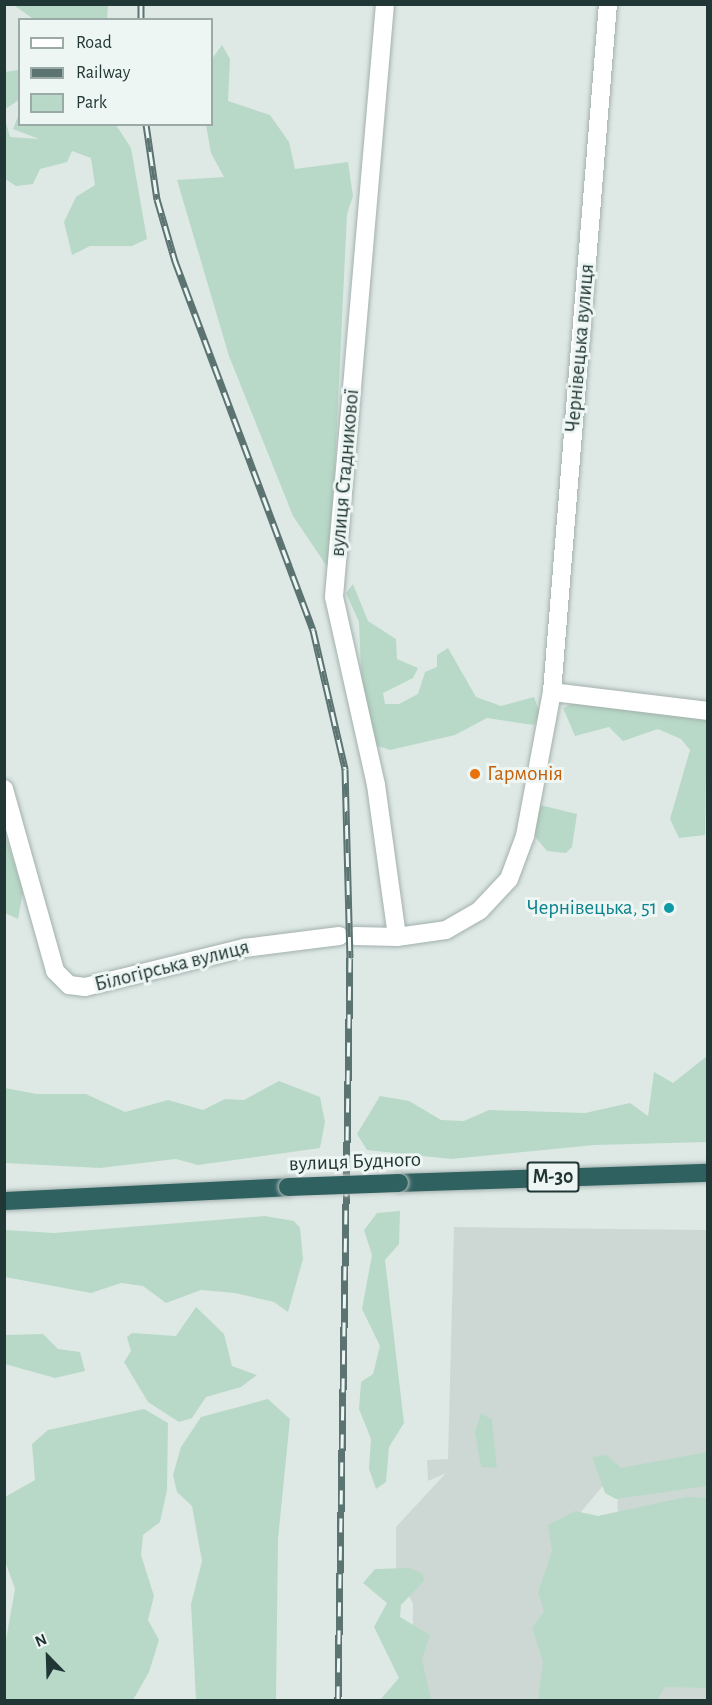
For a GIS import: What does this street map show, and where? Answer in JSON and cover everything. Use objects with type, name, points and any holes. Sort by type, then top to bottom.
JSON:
[{"type":"highway","name":"вулиця Будного","points":[[4,1201],[288,1187],[708,1173]]},
{"type":"street","name":"вулиця Стадникової","points":[[385,4],[334,597],[376,785],[397,937]]},
{"type":"street","name":"Чернівецька вулиця","points":[[347,936],[397,937],[446,930],[480,910],[509,879],[525,836],[552,692],[608,4]]},
{"type":"street","points":[[552,692],[708,711]]},
{"type":"street","name":"Білогірська вулиця","points":[[4,789],[55,971],[69,985],[85,987],[244,948],[347,936]]},
{"type":"shaded area","points":[[454,1227],[707,1230],[707,1700],[621,1700],[617,1469],[565,1531],[560,1700],[412,1700],[413,1604],[396,1568],[396,1527],[446,1473],[428,1481],[427,1460],[448,1459]]},
{"type":"green space","points":[[12,4],[108,4],[107,18],[32,18]]},
{"type":"green space","points":[[222,45],[230,59],[228,101],[270,115],[289,142],[295,169],[348,162],[353,196],[347,214],[330,571],[293,516],[229,356],[177,180],[224,177],[211,153],[206,126],[213,126],[213,58]]},
{"type":"green space","points":[[18,70],[18,101],[5,109],[5,72]]},
{"type":"green space","points":[[18,116],[18,126],[117,126],[131,148],[147,239],[132,246],[90,246],[72,255],[64,222],[76,197],[95,185],[91,158],[72,151],[67,162],[40,169],[33,184],[16,186],[5,179],[5,119],[10,137],[39,139],[13,129]]},
{"type":"green space","points":[[353,584],[368,621],[396,639],[397,659],[418,668],[413,678],[383,693],[385,704],[399,704],[418,694],[425,672],[437,667],[437,655],[448,648],[476,697],[501,706],[534,697],[540,714],[534,725],[487,718],[455,735],[390,750],[375,745],[362,697],[359,622],[346,593]]},
{"type":"green space","points":[[580,700],[707,714],[705,835],[679,838],[670,819],[690,750],[681,739],[658,729],[623,741],[609,727],[575,736],[563,708]]},
{"type":"green space","points":[[540,805],[577,814],[572,847],[566,853],[547,851],[536,838],[532,826]]},
{"type":"green space","points":[[4,831],[23,892],[18,919],[5,913]]},
{"type":"green space","points":[[707,1056],[707,1142],[595,1145],[451,1159],[367,1150],[357,1134],[380,1096],[409,1101],[441,1120],[464,1121],[489,1110],[585,1113],[630,1103],[648,1116],[654,1072],[673,1083]]},
{"type":"green space","points":[[279,1081],[320,1097],[325,1122],[320,1148],[198,1165],[176,1159],[100,1168],[5,1163],[5,1088],[37,1094],[86,1094],[125,1112],[168,1100],[203,1110],[225,1099],[244,1100]]},
{"type":"green space","points":[[400,1211],[399,1244],[385,1260],[404,1423],[389,1447],[386,1482],[376,1489],[369,1469],[371,1439],[359,1409],[361,1382],[373,1374],[380,1346],[362,1309],[372,1255],[364,1230],[377,1213]]},
{"type":"green space","points":[[265,1216],[294,1221],[300,1228],[303,1259],[288,1312],[274,1302],[235,1293],[201,1290],[166,1303],[143,1286],[121,1283],[91,1293],[5,1277],[5,1230],[54,1233]]},
{"type":"green space","points":[[196,1307],[224,1334],[232,1366],[257,1375],[241,1387],[206,1397],[192,1418],[179,1422],[148,1402],[124,1362],[131,1351],[127,1337],[132,1333],[176,1336]]},
{"type":"green space","points":[[43,1334],[58,1349],[80,1352],[85,1371],[55,1378],[5,1364],[5,1335]]},
{"type":"green space","points":[[268,1399],[290,1419],[278,1539],[276,1700],[196,1700],[191,1604],[202,1561],[192,1506],[177,1492],[173,1475],[181,1447],[201,1417]]},
{"type":"green space","points":[[144,1409],[168,1423],[167,1490],[160,1522],[143,1535],[141,1555],[154,1596],[148,1620],[159,1640],[149,1672],[133,1700],[5,1700],[5,1645],[15,1589],[5,1561],[5,1497],[35,1480],[32,1444],[48,1430]]},
{"type":"green space","points":[[481,1413],[492,1420],[497,1468],[481,1467],[475,1432]]},
{"type":"green space","points":[[707,1452],[707,1486],[616,1499],[605,1493],[592,1457],[607,1455],[621,1468]]},
{"type":"green space","points":[[686,1497],[707,1498],[707,1688],[665,1687],[657,1700],[538,1700],[543,1661],[532,1628],[544,1611],[538,1592],[552,1551],[548,1525],[575,1511],[598,1516]]},
{"type":"green space","points":[[410,1568],[423,1574],[424,1581],[401,1605],[400,1617],[430,1635],[422,1659],[431,1700],[380,1700],[399,1678],[374,1627],[387,1603],[363,1583],[375,1569]]},
{"type":"railway","points":[[141,4],[141,18]]},
{"type":"railway","points":[[146,126],[157,199],[175,261],[313,630],[345,769],[350,958],[338,1700]]},
{"type":"place","name":"Гармонія","points":[[475,774]]},
{"type":"place","name":"Чернівецька, 51","points":[[669,908]]}]
